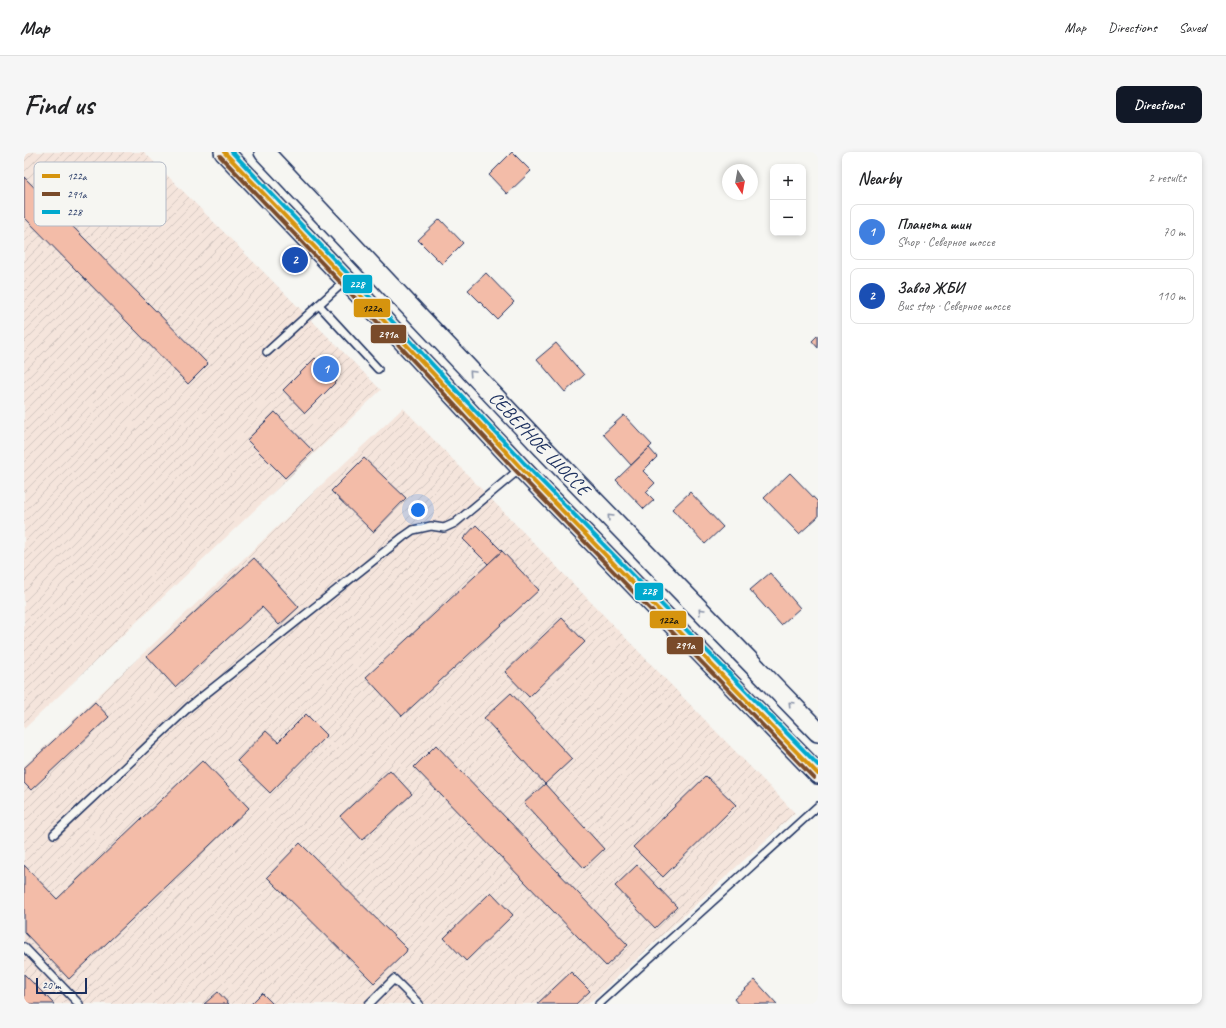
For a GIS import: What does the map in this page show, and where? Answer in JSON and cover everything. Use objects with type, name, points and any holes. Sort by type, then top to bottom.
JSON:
[{"type":"main road","name":"СЕВЕРНОЕ ШОССЕ","points":[[224,152],[346,280],[521,468],[818,774]]},
{"type":"main road","name":"СЕВЕРНОЕ ШОССЕ","points":[[264,152],[543,448],[818,732]]},
{"type":"main road","points":[[346,280],[368,261]]},
{"type":"main road","points":[[521,468],[543,448]]},
{"type":"lane","points":[[267,352],[346,280]]},
{"type":"lane","points":[[319,305],[378,369]]},
{"type":"lane","points":[[54,834],[189,707],[402,537],[413,530],[431,526],[444,528],[455,523],[521,468]]},
{"type":"lane","points":[[599,1004],[818,806]]},
{"type":"lane","points":[[24,947],[79,1004]]},
{"type":"lane","points":[[369,1004],[394,979],[419,1004]]},
{"type":"shaded area","points":[[24,152],[144,152],[154,162],[34,162],[34,226],[166,226],[166,174],[381,390],[24,729]]},
{"type":"shaded area","points":[[403,408],[795,813],[588,1004],[24,1004],[24,766]]},
{"type":"building","points":[[512,152],[531,171],[507,194],[489,175]]},
{"type":"building","points":[[24,177],[34,187],[34,226],[72,226],[208,364],[188,384],[24,217]]},
{"type":"building","points":[[440,219],[463,243],[442,264],[418,240]]},
{"type":"building","points":[[486,273],[514,302],[497,319],[468,290]]},
{"type":"building","points":[[818,335],[818,348],[812,341]]},
{"type":"building","points":[[556,343],[584,375],[565,392],[537,359]]},
{"type":"building","points":[[315,358],[337,381],[305,413],[283,390]]},
{"type":"building","points":[[275,412],[313,451],[285,478],[247,440]]},
{"type":"building","points":[[624,415],[652,445],[631,465],[603,434]]},
{"type":"building","points":[[649,448],[657,457],[643,471],[655,483],[646,492],[654,500],[644,509],[616,480]]},
{"type":"building","points":[[364,458],[406,498],[373,532],[331,491]]},
{"type":"building","points":[[790,473],[818,502],[818,517],[799,534],[764,498]]},
{"type":"building","points":[[690,492],[723,527],[705,544],[672,509]]},
{"type":"building","points":[[476,525],[502,551],[488,564],[463,539]]},
{"type":"building","points":[[502,551],[539,590],[402,716],[366,677]]},
{"type":"building","points":[[254,558],[299,607],[279,625],[262,607],[175,687],[147,656]]},
{"type":"building","points":[[770,573],[800,608],[781,625],[750,590]]},
{"type":"building","points":[[562,618],[585,642],[529,697],[505,672]]},
{"type":"building","points":[[511,693],[572,759],[545,784],[484,718]]},
{"type":"building","points":[[95,702],[109,717],[31,790],[24,783],[24,768]]},
{"type":"building","points":[[306,714],[327,735],[270,793],[237,761],[266,731],[278,742]]},
{"type":"building","points":[[436,745],[628,945],[606,966],[414,767]]},
{"type":"building","points":[[203,760],[249,808],[69,979],[24,932],[24,865],[57,899]]},
{"type":"building","points":[[390,770],[412,794],[362,840],[340,816]]},
{"type":"building","points":[[706,776],[736,805],[663,877],[633,847]]},
{"type":"building","points":[[545,784],[604,849],[584,868],[524,803]]},
{"type":"building","points":[[300,843],[407,949],[406,952],[374,983],[267,877]]},
{"type":"building","points":[[637,865],[677,907],[655,928],[615,886]]},
{"type":"building","points":[[491,892],[513,915],[466,961],[444,938]]},
{"type":"building","points":[[571,972],[590,991],[576,1004],[537,1004]]},
{"type":"building","points":[[24,974],[54,1004],[24,1004]]},
{"type":"building","points":[[755,980],[777,1004],[738,1004],[734,999]]},
{"type":"building","points":[[218,992],[229,1004],[204,1004]]},
{"type":"building","points":[[262,993],[273,1004],[251,1004]]},
{"type":"transit line","name":"122а","points":[[224,152],[346,280],[521,468],[818,774]]},
{"type":"transit line","name":"228","points":[[232,152],[525,464],[818,765]]},
{"type":"transit line","name":"291а","points":[[220,156],[342,284],[517,472],[814,778]]},
{"type":"place","name":"Завод ЖБИ","points":[[295,260]]},
{"type":"place","name":"Планета шин","points":[[326,369]]}]
